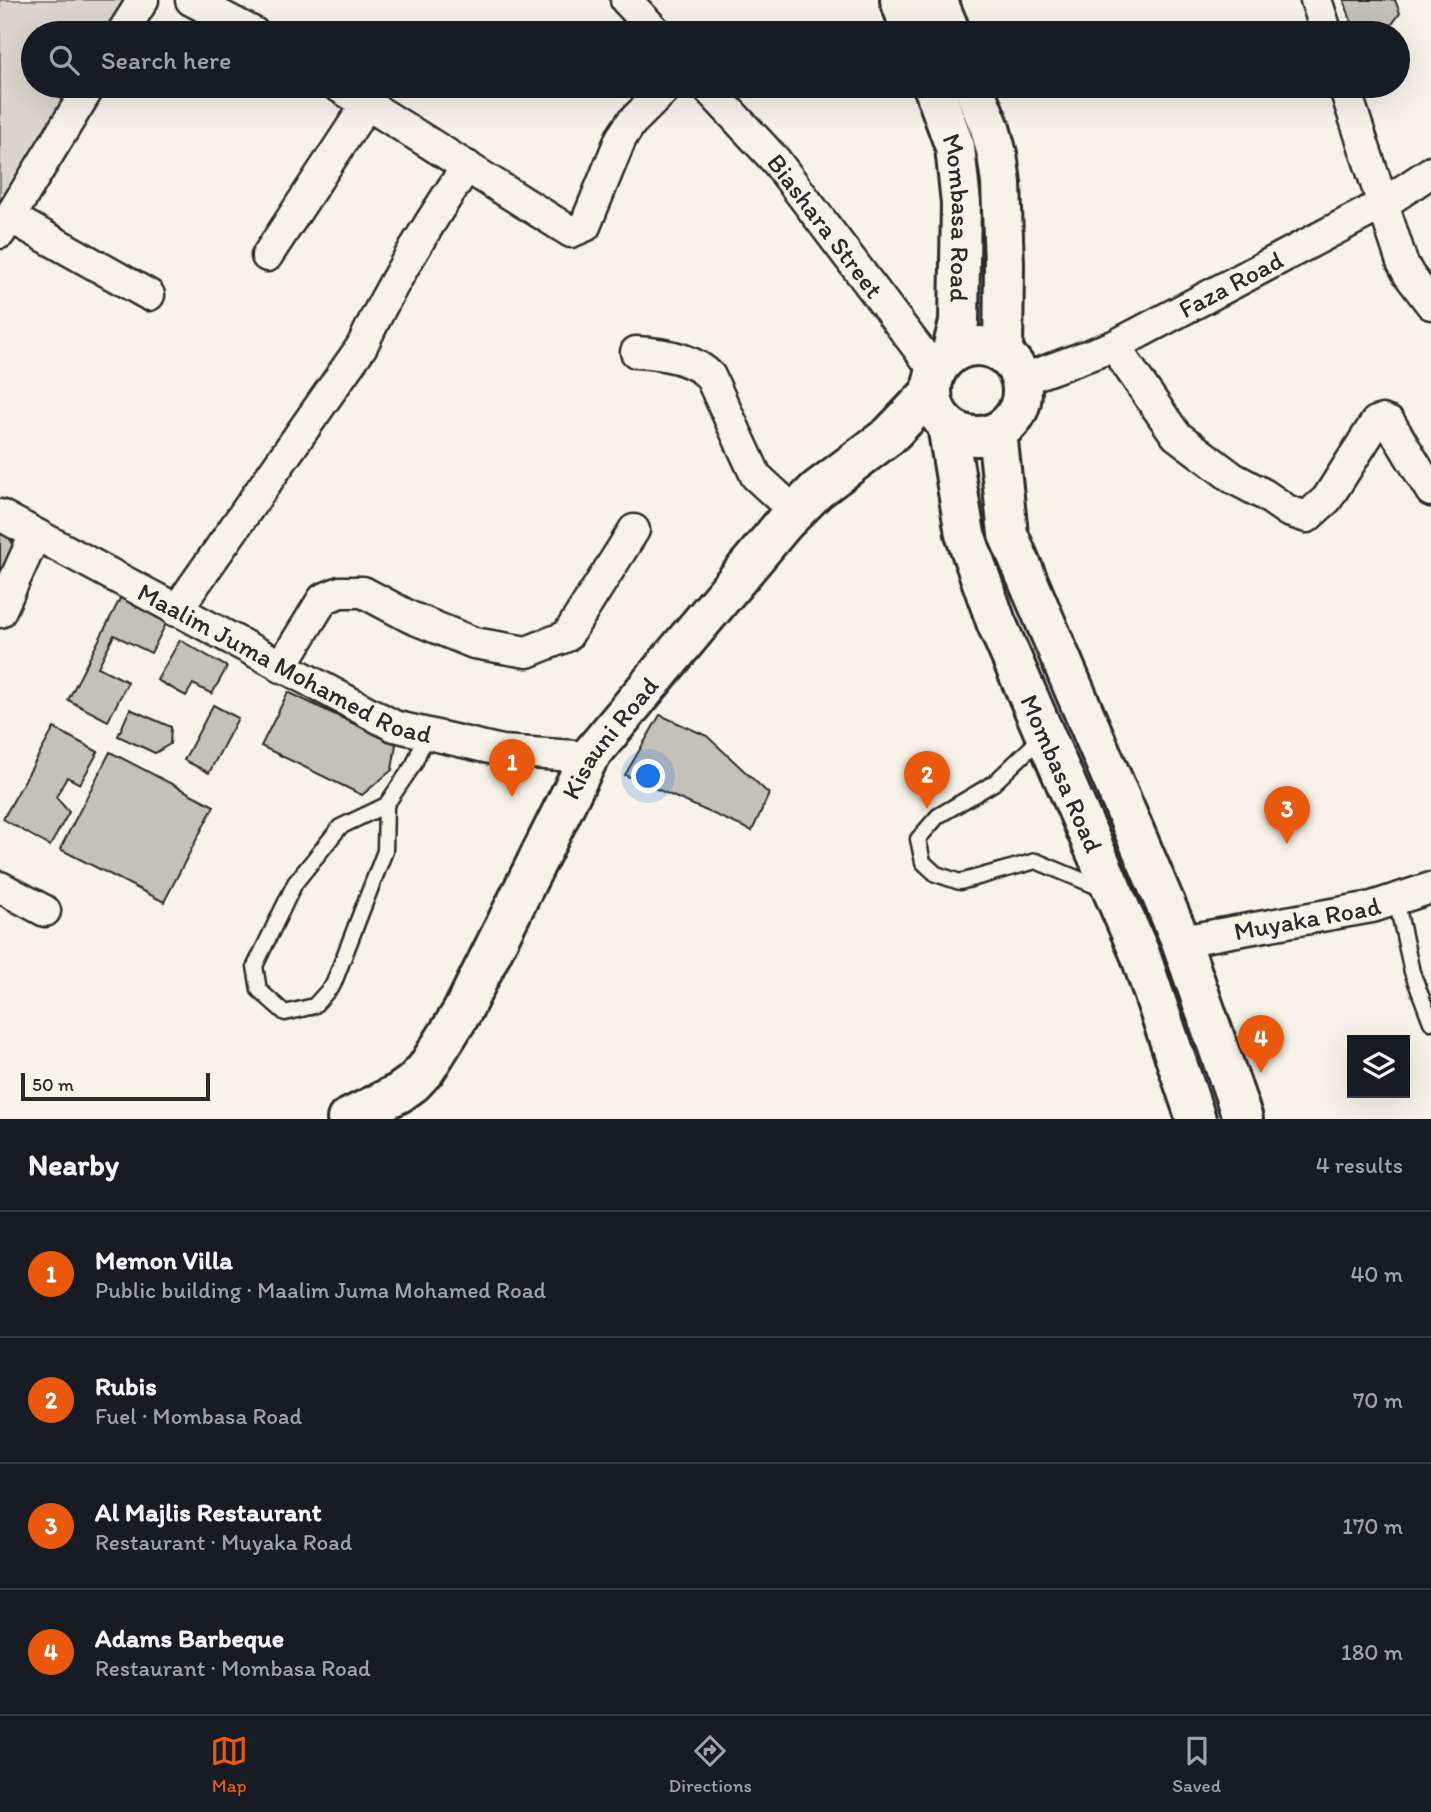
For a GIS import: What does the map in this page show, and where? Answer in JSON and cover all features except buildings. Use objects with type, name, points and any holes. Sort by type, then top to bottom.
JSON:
[{"type":"main road","points":[[900,0],[908,21]]},
{"type":"main road","points":[[937,0],[946,21]]},
{"type":"main road","name":"Mombasa Road","points":[[937,98],[955,147],[961,203],[959,322],[940,372]]},
{"type":"main road","points":[[978,98],[990,128],[1001,183],[1012,367],[1022,395],[1018,410],[1009,423],[997,432],[984,436],[958,432],[947,425],[936,410],[940,372],[968,347],[986,346],[1012,367]]},
{"type":"main road","name":"Kisauni Road","points":[[347,1119],[406,1088],[437,1054],[462,1012],[589,757],[750,562],[795,512],[817,490],[890,435],[940,372]]},
{"type":"main road","name":"Mombasa Road","points":[[947,425],[965,534],[996,622],[1140,954],[1196,1119]]},
{"type":"main road","name":"Mombasa Road","points":[[997,432],[1008,534],[1181,941],[1243,1119]]},
{"type":"street","points":[[130,21],[143,0]]},
{"type":"street","points":[[191,0],[231,21]]},
{"type":"street","points":[[626,0],[646,21]]},
{"type":"street","points":[[1316,0],[1323,21]]},
{"type":"street","points":[[83,98],[5,225],[149,295]]},
{"type":"street","points":[[357,98],[571,232],[585,226],[621,138],[631,123],[656,98]]},
{"type":"street","name":"Biashara Street","points":[[717,98],[776,161],[940,372]]},
{"type":"street","points":[[1348,98],[1402,262],[1431,304]]},
{"type":"street","points":[[267,256],[367,104]]},
{"type":"street","points":[[176,611],[362,346],[383,303],[467,166]]},
{"type":"street","name":"Faza Road","points":[[1012,367],[1114,346],[1383,204],[1431,172]]},
{"type":"street","points":[[1114,346],[1177,435],[1233,478],[1289,511],[1307,517],[1317,509],[1376,422],[1382,420],[1390,423],[1431,491]]},
{"type":"street","points":[[636,352],[672,357],[695,365],[710,376],[756,476],[795,512]]},
{"type":"street","name":"Maalim Juma Mohamed Road","points":[[0,515],[394,726],[502,751],[589,757]]},
{"type":"street","points":[[281,667],[323,599],[340,592],[363,592],[410,617],[474,643],[527,652],[566,636],[634,530]]},
{"type":"street","points":[[0,612],[34,535]]},
{"type":"street","points":[[0,887],[45,911]]},
{"type":"street","name":"Muyaka Road","points":[[1181,941],[1371,906],[1431,888]]},
{"type":"lane","points":[[386,805],[385,851],[333,985],[314,1006],[285,1013],[259,990],[254,966],[289,894],[340,827],[386,805],[414,764],[426,733]]},
{"type":"lane","points":[[1045,734],[994,783],[938,816],[918,839],[923,862],[936,874],[960,882],[1036,860],[1114,894]]},
{"type":"lane","points":[[1396,898],[1412,971],[1431,1023]]},
{"type":"shaded area","points":[[0,0],[127,0],[114,21],[21,21],[21,98],[65,98],[0,202]]},
{"type":"place","name":"Memon Villa","points":[[512,797]]},
{"type":"place","name":"Rubis","points":[[927,809]]},
{"type":"place","name":"Al Majlis Restaurant","points":[[1287,844]]},
{"type":"place","name":"Adams Barbeque","points":[[1261,1073]]}]
